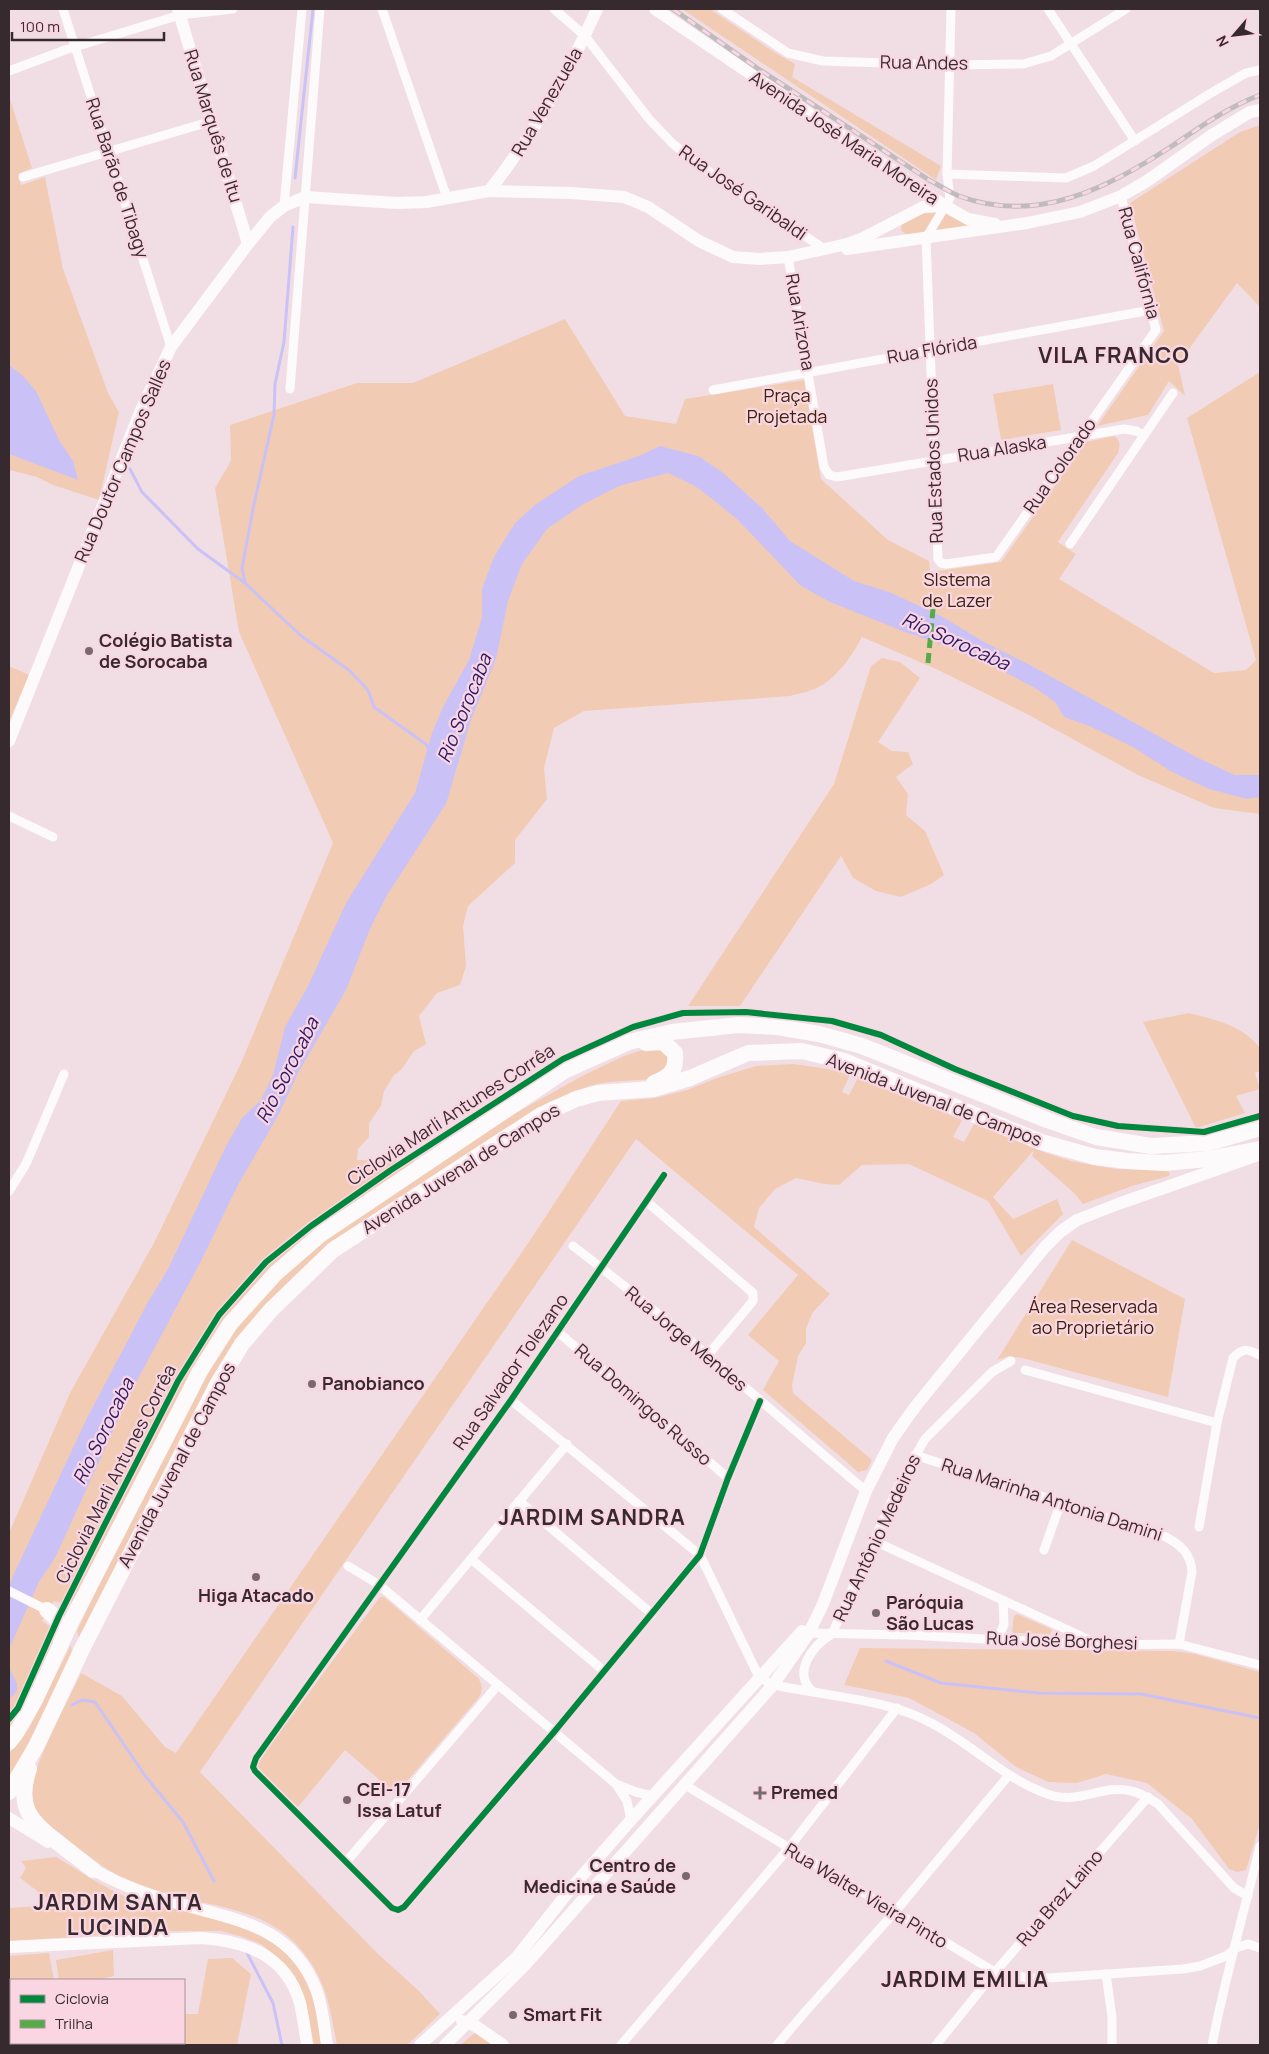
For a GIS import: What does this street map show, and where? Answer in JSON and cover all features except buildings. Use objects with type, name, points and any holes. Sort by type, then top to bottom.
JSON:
[{"type":"highway","name":"Avenida Juvenal de Campos","points":[[9,1742],[35,1700],[71,1622],[200,1371],[230,1324],[276,1274],[322,1234],[564,1071],[629,1042],[672,1032],[738,1026],[776,1027],[819,1034],[862,1046],[1047,1120],[1096,1137],[1151,1146],[1208,1143],[1260,1128]]},
{"type":"highway","points":[[584,1062],[649,1042],[663,1042],[675,1053],[675,1068],[669,1076],[652,1083],[598,1094]]},
{"type":"highway","name":"Avenida Juvenal de Campos","points":[[9,1792],[37,1745],[157,1501],[218,1383],[242,1344],[271,1310],[314,1267],[341,1245],[541,1115],[576,1099],[598,1094],[653,1089],[690,1078],[748,1053],[802,1051],[844,1061],[1041,1142],[1095,1157],[1164,1163],[1208,1159],[1260,1149]]},
{"type":"highway","points":[[47,1610],[66,1612],[81,1604]]},
{"type":"highway","points":[[47,1610],[60,1622],[62,1633],[60,1646]]},
{"type":"highway","points":[[71,1622],[77,1644],[76,1665]]},
{"type":"highway","points":[[37,1745],[25,1779],[26,1810],[39,1828],[93,1870]]},
{"type":"main road","name":"Rua Venezuela","points":[[489,191],[509,166],[554,97],[597,9]]},
{"type":"main road","name":"Avenida José Maria Moreira","points":[[655,9],[945,206]]},
{"type":"main road","name":"Rua Marquês de Itu","points":[[179,12],[248,244]]},
{"type":"main road","points":[[826,250],[926,238],[1080,212],[1121,196],[1147,181],[1212,135],[1250,112],[1260,110]]},
{"type":"main road","name":"Rua Doutor Campos Salles","points":[[9,741],[141,410],[171,348],[248,244],[270,217],[284,206],[305,197],[396,203],[426,202],[489,191],[571,193],[624,197],[648,207],[699,242],[733,257],[760,259],[788,257],[826,250]]},
{"type":"main road","points":[[826,250],[863,238],[923,207],[945,206],[968,219],[1005,226]]},
{"type":"main road","points":[[902,217],[898,230],[903,238],[907,240]]},
{"type":"main road","points":[[445,2045],[524,1965],[773,1684],[823,1604],[866,1491],[894,1438],[915,1407],[1045,1247],[1060,1232],[1077,1220],[1260,1155]]},
{"type":"main road","points":[[420,2045],[433,2039],[449,2020],[516,1958],[573,1886],[631,1820],[759,1677],[805,1633]]},
{"type":"main road","points":[[646,1827],[649,1817],[650,1800]]},
{"type":"main road","points":[[9,1818],[115,1882],[139,1891],[245,1921],[274,1936],[288,1948],[308,1973],[321,2004],[327,2042]]},
{"type":"main road","points":[[9,1947],[201,1938],[241,1943],[262,1952],[274,1962],[293,1986],[300,2003],[308,2045]]},
{"type":"main road","points":[[449,2020],[469,2022],[503,2045]]},
{"type":"street","name":"Rua Barão de Tibagy","points":[[63,9],[171,348]]},
{"type":"street","points":[[9,71],[179,12],[233,9]]},
{"type":"street","points":[[293,9],[300,18],[301,23]]},
{"type":"street","points":[[284,206],[302,9]]},
{"type":"street","points":[[290,389],[320,9]]},
{"type":"street","points":[[382,9],[447,198]]},
{"type":"street","name":"Rua José Garibaldi","points":[[554,9],[585,36],[649,120],[672,143],[696,163],[826,250]]},
{"type":"street","name":"Rua Andes","points":[[722,9],[788,53],[823,61],[949,65],[1023,64],[1051,56],[1126,9]]},
{"type":"street","points":[[947,174],[952,9]]},
{"type":"street","points":[[1048,9],[1135,141]]},
{"type":"street","name":"Avenida José Maria Moreira","points":[[945,206],[950,198],[947,174],[1066,178],[1094,166],[1246,73],[1260,70]]},
{"type":"street","points":[[23,177],[212,121]]},
{"type":"street","name":"Rua Califórnia","points":[[1121,196],[1156,330]]},
{"type":"street","points":[[926,238],[945,206]]},
{"type":"street","name":"Rua Estados Unidos","points":[[926,238],[938,559],[941,563]]},
{"type":"street","name":"Rua Arizona","points":[[788,257],[810,372],[824,467],[829,475]]},
{"type":"street","name":"Rua Flórida","points":[[713,390],[1151,310]]},
{"type":"street","name":"Rua Colorado","points":[[941,563],[946,564],[996,557],[1156,330]]},
{"type":"street","points":[[1070,544],[1173,392]]},
{"type":"street","name":"Rua Alaska","points":[[829,475],[837,477],[1124,428],[1144,435]]},
{"type":"street","points":[[9,816],[53,837]]},
{"type":"street","points":[[9,1191],[26,1164],[64,1074]]},
{"type":"street","name":"Rua Salvador Tolezano","points":[[346,1862],[259,1776],[253,1767],[256,1758],[378,1584],[511,1400],[664,1175]]},
{"type":"street","points":[[646,1201],[753,1292],[753,1301],[707,1356]]},
{"type":"street","name":"Rua Jorge Mendes","points":[[573,1246],[707,1356],[866,1491]]},
{"type":"street","name":"Rua Domingos Russo","points":[[558,1332],[728,1478]]},
{"type":"street","points":[[1200,1527],[1217,1423],[1233,1358],[1239,1351],[1249,1350],[1260,1356]]},
{"type":"street","name":"Rua Antônio Medeiros","points":[[832,1634],[898,1487],[925,1439],[992,1372],[1011,1361]]},
{"type":"street","points":[[1025,1370],[1217,1423]]},
{"type":"street","points":[[511,1400],[700,1555],[759,1677],[773,1684],[898,1708],[932,1723],[970,1746],[1009,1775],[1058,1798],[1070,1799],[1109,1790],[1130,1790],[1148,1797],[1158,1804],[1234,1888],[1248,1896]]},
{"type":"street","points":[[498,1685],[346,1862],[392,1908],[401,1909],[554,1732],[700,1555],[728,1478],[760,1401]]},
{"type":"street","points":[[420,1620],[566,1444]]},
{"type":"street","name":"Rua Marinha Antonia Damini","points":[[916,1455],[1166,1537],[1178,1543],[1186,1551],[1192,1564],[1179,1644]]},
{"type":"street","points":[[519,1501],[652,1614]]},
{"type":"street","points":[[1044,1550],[1061,1502]]},
{"type":"street","points":[[874,1541],[1101,1645]]},
{"type":"street","points":[[471,1559],[604,1671]]},
{"type":"street","points":[[348,1566],[378,1584],[616,1784],[650,1800]]},
{"type":"street","points":[[9,1592],[71,1622]]},
{"type":"street","points":[[998,1639],[1004,1624],[1003,1601]]},
{"type":"street","name":"Rua José Borghesi","points":[[805,1633],[908,1635],[1101,1645],[1179,1644],[1260,1666]]},
{"type":"street","points":[[813,1692],[805,1680],[805,1664],[814,1648],[832,1634]]},
{"type":"street","points":[[621,2045],[788,1849],[898,1708]]},
{"type":"street","points":[[777,2045],[894,1913],[1009,1775]]},
{"type":"street","points":[[616,1784],[626,1801],[631,1820]]},
{"type":"street","name":"Rua Walter Vieira Pinto","points":[[685,1785],[894,1913],[995,1972],[1029,1978],[1200,1966],[1226,1956],[1236,1948],[1248,1944],[1260,1948]]},
{"type":"street","name":"Rua Braz Laino","points":[[936,2045],[995,1972],[1148,1797]]},
{"type":"street","points":[[1212,2045],[1222,1990],[1236,1948],[1260,1846]]},
{"type":"street","points":[[1106,1974],[1112,2017],[1112,2045]]},
{"type":"green space","points":[[682,9],[710,9],[795,64],[792,77],[941,166],[936,180]]},
{"type":"green space","points":[[9,96],[32,168],[18,174],[21,185],[45,177],[63,269],[108,393],[119,412],[99,500],[53,485],[37,477],[9,470]]},
{"type":"green space","points":[[1260,125],[1260,307],[1237,283],[1178,364],[1185,396],[1169,381],[1148,415],[1097,426],[1164,331],[1130,203],[1240,132]]},
{"type":"green space","points":[[932,210],[941,210],[985,227],[923,235],[905,234],[901,230],[902,223]]},
{"type":"green space","points":[[565,319],[625,416],[676,424],[685,399],[804,380],[821,479],[888,540],[929,561],[930,572],[1001,562],[1086,442],[1114,436],[1118,439],[1119,443],[1118,453],[1058,542],[1076,554],[1059,579],[1214,673],[1246,670],[1256,660],[1187,418],[1260,372],[1260,814],[1214,808],[1138,775],[1025,713],[936,669],[862,637],[849,659],[837,672],[824,684],[811,691],[790,696],[584,711],[554,728],[544,768],[547,799],[515,840],[515,863],[468,906],[463,926],[466,966],[460,985],[437,993],[419,1016],[426,1044],[414,1051],[401,1070],[394,1075],[384,1091],[381,1106],[369,1123],[369,1137],[358,1149],[357,1160],[414,1161],[414,1163],[338,1214],[186,1384],[163,1425],[78,1596],[73,1601],[67,1603],[54,1601],[42,1621],[51,1627],[55,1637],[38,1676],[9,1733],[9,1533],[70,1393],[154,1243],[241,1063],[333,843],[239,632],[215,488],[231,461],[230,425],[357,383],[413,383]]},
{"type":"green space","points":[[1053,384],[1061,430],[1001,440],[993,394]]},
{"type":"green space","points":[[882,658],[900,662],[920,678],[878,742],[892,751],[908,752],[913,764],[896,777],[908,794],[906,815],[925,831],[944,875],[931,884],[901,897],[876,891],[853,878],[841,856],[740,1006],[688,1006],[834,784],[871,666]]},
{"type":"green space","points":[[9,666],[29,675],[9,722]]},
{"type":"green space","points":[[1189,1013],[1228,1024],[1253,1040],[1260,1048],[1260,1071],[1255,1073],[1260,1089],[1236,1096],[1245,1113],[1196,1128],[1143,1022]]},
{"type":"green space","points":[[649,1048],[664,1052],[671,1066],[654,1079],[608,1082],[589,1086],[549,1102],[521,1119],[269,1302],[79,1638],[77,1631],[97,1589],[215,1358],[240,1321],[269,1289],[318,1245],[514,1114],[584,1075],[624,1056]]},
{"type":"green space","points":[[794,1064],[828,1069],[850,1075],[842,1092],[849,1095],[858,1078],[962,1120],[953,1137],[964,1142],[974,1124],[1071,1161],[1116,1169],[1164,1170],[1170,1173],[1169,1176],[1132,1186],[1083,1204],[1074,1193],[1032,1156],[1034,1150],[993,1197],[1013,1219],[1057,1199],[1063,1214],[1021,1256],[988,1201],[909,1164],[862,1165],[839,1185],[796,1178],[775,1189],[759,1208],[754,1227],[830,1294],[813,1312],[806,1328],[806,1343],[798,1356],[792,1385],[793,1393],[872,1460],[867,1470],[858,1472],[763,1390],[779,1361],[748,1335],[798,1275],[636,1139],[200,1772],[377,1953],[419,1991],[440,2014],[407,2045],[337,2045],[325,1991],[314,1967],[295,1943],[279,1930],[262,1920],[244,1913],[225,1907],[166,1895],[124,1879],[92,1858],[42,1818],[34,1807],[31,1795],[43,1751],[81,1673],[122,1696],[165,1747],[176,1753],[531,1239],[621,1101],[655,1098],[687,1090],[756,1066]]},
{"type":"green space","name":"Área Reservada ao Proprietário","points":[[1072,1240],[1185,1299],[1168,1397],[1022,1358],[1009,1356],[997,1360]]},
{"type":"green space","points":[[380,1597],[384,1597],[479,1679],[482,1688],[480,1696],[396,1794],[345,1750],[298,1807],[260,1771],[257,1765]]},
{"type":"green space","points":[[1017,1614],[1052,1631],[1050,1634],[1014,1633],[1012,1631],[1014,1616]]},
{"type":"green space","points":[[71,1645],[72,1655],[68,1664],[9,1781],[9,1754],[29,1728]]},
{"type":"green space","points":[[860,1648],[1173,1651],[1195,1654],[1260,1672],[1260,1824],[1246,1870],[1237,1872],[1229,1869],[1192,1819],[1147,1783],[1106,1774],[1077,1783],[1048,1782],[1016,1767],[974,1733],[909,1698],[844,1685]]},
{"type":"green space","points":[[56,1857],[101,1884],[129,1898],[221,1920],[240,1926],[273,1943],[288,1955],[300,1969],[309,1986],[316,2008],[323,2045],[314,2045],[306,2003],[277,1957],[261,1944],[243,1937],[221,1931],[169,1931],[9,1941],[9,1908],[56,1905],[20,1878],[26,1868],[21,1861]]},
{"type":"green space","points":[[113,1950],[114,1976],[100,1979],[59,1979],[56,1960]]},
{"type":"green space","points":[[49,1953],[54,1979],[10,1979],[10,2044],[66,2045],[9,2045],[9,1956]]},
{"type":"green space","points":[[232,1958],[251,1974],[237,2045],[69,2045],[185,2044],[185,2014],[198,2014],[208,1959]]},
{"type":"green space","points":[[475,2033],[493,2045],[460,2045]]},
{"type":"water","points":[[9,365],[22,375],[36,391],[59,440],[73,461],[78,480],[9,454]]},
{"type":"water","name":"Rio Sorocaba","points":[[660,446],[698,456],[722,472],[762,508],[790,541],[854,581],[889,592],[941,616],[986,643],[1030,665],[1196,757],[1235,775],[1260,775],[1260,797],[1247,799],[1209,789],[1172,772],[1133,747],[1089,726],[1064,717],[1055,702],[1035,688],[995,667],[946,646],[830,602],[801,586],[738,520],[711,498],[695,486],[668,473],[619,486],[582,505],[547,529],[522,564],[508,601],[496,659],[471,720],[446,804],[387,895],[370,929],[346,990],[298,1073],[280,1112],[238,1185],[200,1263],[131,1392],[55,1558],[39,1582],[9,1649],[9,1586],[13,1576],[86,1420],[148,1302],[168,1269],[226,1146],[242,1118],[261,1100],[273,1075],[285,1027],[308,986],[346,903],[415,793],[432,733],[443,707],[469,660],[482,617],[482,589],[494,557],[515,523],[535,505],[579,476],[639,456]]},
{"type":"water","points":[[9,1667],[17,1684],[17,1691],[9,1700]]},
{"type":"waterway","points":[[295,178],[313,9]]},
{"type":"waterway","points":[[245,583],[242,568],[274,415],[275,384],[284,342],[293,227]]},
{"type":"waterway","points":[[130,469],[142,492],[198,549],[245,583],[300,635],[350,671],[368,690],[374,707],[427,745],[429,751]]},
{"type":"waterway","points":[[886,1661],[941,1683],[1038,1693],[1141,1694],[1260,1718]]},
{"type":"waterway","points":[[72,1705],[82,1700],[95,1702],[146,1777],[183,1822],[214,1881]]},
{"type":"waterway","points":[[246,1951],[273,2003],[282,2045]]},
{"type":"railway","points":[[673,9],[757,68],[929,180],[959,196],[988,204],[1016,206],[1044,204],[1071,198],[1097,188],[1122,176],[1172,146],[1225,111],[1260,95]]},
{"type":"marked path","points":[[928,663],[933,609]]},
{"type":"cycle path","name":"Ciclovia Marli Antunes Corrêa","points":[[9,1719],[18,1708],[59,1616],[178,1381],[219,1315],[266,1262],[311,1226],[391,1170],[563,1059],[633,1027],[683,1013],[746,1012],[832,1021],[881,1035],[955,1069],[1073,1116],[1118,1126],[1204,1132],[1260,1116]]},
{"type":"cycle path","points":[[664,1175],[511,1400],[256,1758],[253,1767],[255,1771],[392,1908],[398,1910],[404,1907],[554,1732],[700,1555],[728,1478],[760,1401]]},
{"type":"place","name":"Colégio Batista de Sorocaba","points":[[89,651]]},
{"type":"place","name":"Panobianco","points":[[312,1384]]},
{"type":"place","name":"Higa Atacado","points":[[256,1577]]},
{"type":"place","name":"Paróquia São Lucas","points":[[876,1613]]},
{"type":"place","name":"Premed","points":[[760,1793]]},
{"type":"place","name":"CEI-17 Issa Latuf","points":[[347,1800]]},
{"type":"place","name":"Centro de Medicina e Saúde","points":[[686,1876]]},
{"type":"place","name":"Smart Fit","points":[[513,2015]]},
{"type":"district","name":"VILA FRANCO","points":[[1114,355]]},
{"type":"district","name":"JARDIM SANDRA","points":[[592,1517]]},
{"type":"district","name":"JARDIM SANTA LUCINDA","points":[[118,1914]]},
{"type":"district","name":"JARDIM EMILIA","points":[[965,1979]]},
{"type":"park label","name":"Praça Projetada","points":[[787,406]]},
{"type":"park label","name":"SIstema de Lazer","points":[[957,590]]}]
